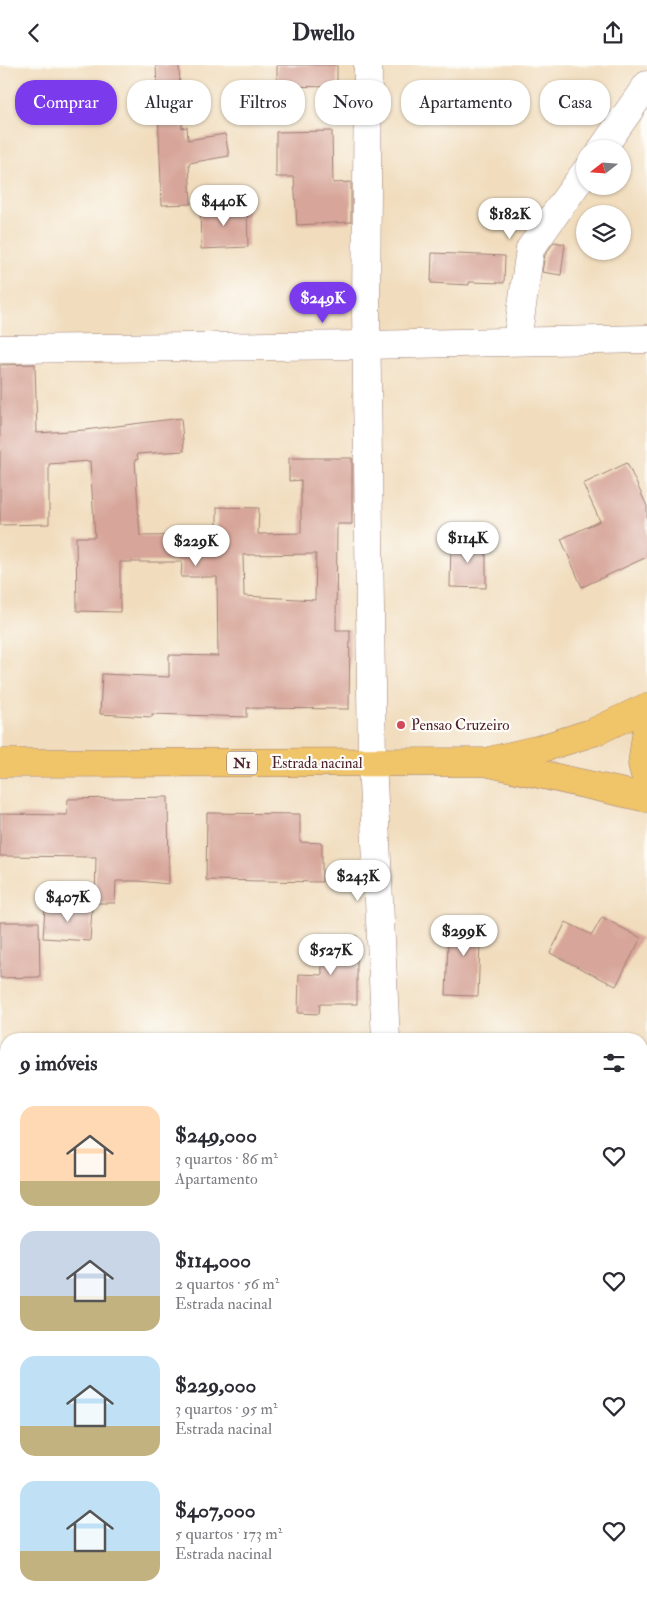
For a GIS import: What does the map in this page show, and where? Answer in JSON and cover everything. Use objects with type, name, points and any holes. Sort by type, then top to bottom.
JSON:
[{"type":"highway","name":"N1","points":[[485,762],[540,749],[594,732],[647,707]]},
{"type":"highway","points":[[647,728],[642,764],[647,783]]},
{"type":"highway","name":"Estrada nacinal","points":[[0,763],[485,762]]},
{"type":"highway","name":"N1","points":[[485,762],[647,798]]},
{"type":"street","points":[[368,65],[366,345],[372,763],[386,1033]]},
{"type":"street","points":[[608,140],[647,85]]},
{"type":"street","points":[[517,341],[530,249],[576,185]]},
{"type":"street","points":[[0,349],[366,345],[647,339]]},
{"type":"building","points":[[156,65],[179,65],[180,80],[157,80]]},
{"type":"building","points":[[277,65],[337,65],[337,80],[315,80],[315,87],[305,86],[305,80],[277,80]]},
{"type":"building","points":[[159,125],[182,125],[182,128],[187,127],[188,140],[225,134],[229,156],[189,163],[191,204],[162,205]]},
{"type":"building","points":[[332,131],[333,183],[351,182],[351,222],[297,225],[294,177],[276,177],[276,132]]},
{"type":"building","points":[[247,204],[248,247],[201,249],[200,206]]},
{"type":"building","points":[[554,242],[565,244],[561,275],[542,272],[545,255]]},
{"type":"building","points":[[432,253],[505,256],[504,283],[469,282],[469,285],[431,283]]},
{"type":"building","points":[[35,364],[37,433],[85,430],[181,418],[184,451],[137,454],[138,459],[135,460],[140,536],[217,535],[217,507],[259,508],[258,534],[301,533],[301,480],[289,481],[289,458],[352,458],[352,524],[337,524],[336,630],[350,630],[349,709],[247,708],[247,717],[152,714],[152,717],[100,714],[102,674],[169,677],[169,655],[218,656],[217,577],[181,577],[182,562],[120,562],[120,612],[77,611],[76,537],[95,537],[90,461],[49,464],[49,524],[0,525],[0,365]],"holes":[[[316,554],[315,600],[244,596],[243,555]]]},
{"type":"building","points":[[627,463],[647,506],[647,557],[582,587],[561,539],[600,521],[583,484]]},
{"type":"building","points":[[451,541],[486,541],[486,588],[450,587]]},
{"type":"building","points":[[168,797],[169,884],[116,881],[115,903],[95,903],[96,857],[0,856],[0,814],[67,815],[68,799]]},
{"type":"building","points":[[207,813],[300,814],[300,842],[322,843],[322,882],[206,880]]},
{"type":"building","points":[[45,906],[92,908],[90,941],[43,938]]},
{"type":"building","points":[[449,917],[481,918],[478,996],[446,995]]},
{"type":"building","points":[[602,917],[641,938],[616,986],[550,953],[566,922],[592,935]]},
{"type":"building","points":[[0,922],[39,922],[40,977],[0,978]]},
{"type":"building","points":[[321,936],[357,936],[357,1004],[320,1004],[319,1014],[298,1013],[299,974],[322,975]]},
{"type":"place","name":"Pensao Cruzeiro","points":[[401,725]]}]
